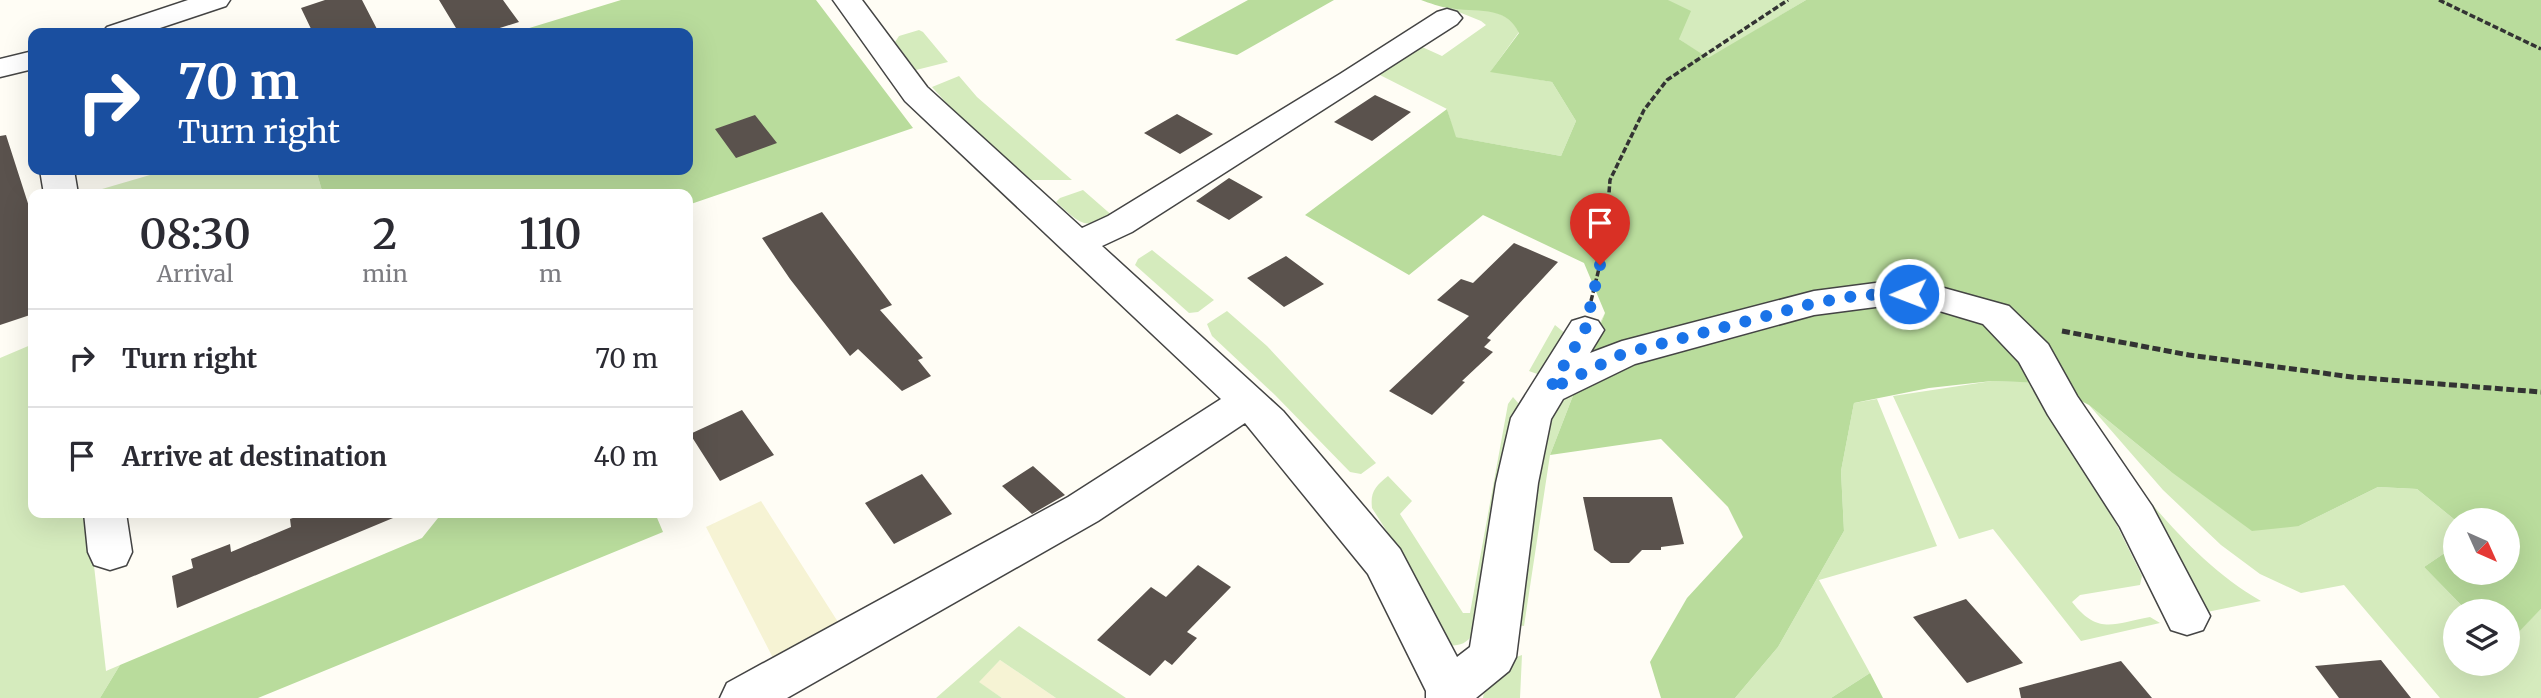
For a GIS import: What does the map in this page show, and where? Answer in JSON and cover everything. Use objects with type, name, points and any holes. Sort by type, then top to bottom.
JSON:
[{"type":"street","points":[[132,28],[216,0]]},
{"type":"street","points":[[847,0],[916,93],[1269,421],[1384,562],[1450,694],[1492,657],[1517,483],[1531,418],[1585,330]]},
{"type":"street","points":[[1076,244],[1120,223],[1351,81],[1447,18]]},
{"type":"street","points":[[0,68],[28,61]]},
{"type":"street","points":[[1549,390],[1622,354],[1814,303],[1891,293],[1926,295],[1996,315],[2041,363],[2062,405],[2137,518],[2187,616]]},
{"type":"street","points":[[744,698],[1083,509],[1248,401]]},
{"type":"path","points":[[1585,330],[1605,244],[1610,180],[1644,110],[1667,80],[1788,0]]},
{"type":"path","points":[[2439,0],[2541,49]]},
{"type":"path","points":[[1996,315],[2035,326],[2203,357],[2352,377],[2541,392]]},
{"type":"shaded area","points":[[761,501],[838,622],[773,658],[706,527]]},
{"type":"shaded area","points":[[1000,660],[1056,698],[1002,698],[978,682]]},
{"type":"green space","points":[[621,0],[816,0],[913,128],[693,203],[693,189],[322,189],[317,175],[693,175],[693,28],[529,28]]},
{"type":"green space","points":[[1248,0],[1334,0],[1237,55],[1175,40]]},
{"type":"green space","points":[[1421,0],[1668,0],[1691,11],[1679,39],[1708,58],[1806,0],[2541,0],[2541,609],[2520,631],[2520,599],[2455,599],[2424,567],[2443,554],[2443,585],[2520,585],[2520,508],[2443,508],[2443,510],[2417,489],[2378,487],[2299,526],[2252,531],[2170,471],[2089,405],[2045,383],[1992,381],[1929,388],[1854,403],[1841,471],[1844,531],[1778,647],[1735,698],[1661,698],[1650,662],[1687,598],[1743,537],[1728,507],[1661,439],[1550,455],[1605,313],[1584,263],[1483,215],[1409,275],[1305,215],[1447,109],[1456,137],[1561,156],[1576,121],[1552,82],[1490,72],[1519,33],[1513,24],[1498,14],[1445,7]]},
{"type":"green space","points":[[1668,0],[1806,0],[1708,59],[1679,39]]},
{"type":"green space","points":[[1449,8],[1498,13],[1513,24],[1519,32],[1491,71],[1552,82],[1576,121],[1561,156],[1455,137],[1447,109],[1374,72],[1420,46],[1442,56],[1486,25]]},
{"type":"green space","points":[[919,30],[948,62],[916,70],[895,42],[899,36]]},
{"type":"green space","points":[[959,76],[977,97],[1072,180],[1031,180],[958,116],[932,87]]},
{"type":"green space","points":[[150,175],[317,175],[322,189],[102,189]]},
{"type":"green space","points":[[1083,190],[1115,218],[1088,224],[1077,220],[1056,202]]},
{"type":"green space","points":[[1152,250],[1214,300],[1198,312],[1189,313],[1135,265],[1138,259]]},
{"type":"green space","points":[[1227,311],[1267,346],[1376,463],[1361,474],[1350,472],[1275,395],[1212,336],[1207,324]]},
{"type":"green space","points":[[1605,313],[1550,455],[1524,626],[1517,625],[1542,434]]},
{"type":"green space","points":[[1555,325],[1566,334],[1540,375],[1529,371]]},
{"type":"green space","points":[[28,346],[28,518],[89,518],[106,671],[120,665],[100,698],[0,698],[0,358]]},
{"type":"green space","points":[[1992,381],[2033,382],[2093,477],[2142,576],[2140,585],[2080,595],[2072,602],[2081,612],[2098,623],[2116,624],[2150,617],[2160,623],[2081,641],[1993,529],[1959,539],[1893,396]]},
{"type":"green space","points":[[1513,397],[1519,404],[1520,414],[1476,631],[1464,642],[1449,645],[1407,563],[1372,508],[1373,493],[1388,476],[1412,501],[1400,514],[1463,613],[1470,613],[1508,404]]},
{"type":"green space","points":[[1877,399],[1937,546],[1819,580],[1870,673],[1831,698],[1735,698],[1778,647],[1844,531],[1841,471],[1854,403]]},
{"type":"green space","points":[[2089,405],[2170,471],[2299,526],[2378,487],[2417,489],[2443,510],[2443,554],[2424,567],[2455,599],[2443,599],[2443,676],[2520,676],[2520,630],[2541,609],[2541,698],[2440,698],[2344,585],[2301,593],[2260,574],[2221,545],[2163,490]]},
{"type":"green space","points":[[2119,465],[2201,556],[2220,573],[2261,601],[2202,613]]},
{"type":"green space","points":[[438,518],[657,518],[663,532],[258,698],[100,698],[120,665],[422,538]]},
{"type":"green space","points":[[1019,626],[1126,698],[1056,698],[1000,660],[979,682],[1002,698],[936,698]]},
{"type":"green space","points":[[1522,655],[1520,698],[1483,698],[1496,672]]},
{"type":"green space","points":[[1870,673],[1883,698],[1831,698]]},
{"type":"building","points":[[325,0],[362,0],[376,28],[311,28],[301,8]]},
{"type":"building","points":[[439,0],[503,0],[519,22],[500,28],[456,28]]},
{"type":"building","points":[[1375,95],[1411,112],[1372,141],[1334,122]]},
{"type":"building","points":[[1177,114],[1213,134],[1180,154],[1144,133]]},
{"type":"building","points":[[755,115],[777,143],[736,158],[715,129]]},
{"type":"building","points":[[6,135],[28,203],[28,316],[0,325],[0,136]]},
{"type":"building","points":[[1229,178],[1263,197],[1229,220],[1196,201]]},
{"type":"building","points":[[822,212],[892,305],[880,310],[923,358],[918,360],[931,376],[902,391],[858,349],[850,356],[762,238]]},
{"type":"building","points":[[1514,243],[1558,262],[1487,338],[1491,340],[1484,347],[1493,352],[1432,415],[1389,391],[1469,316],[1437,300],[1461,279],[1473,283]]},
{"type":"building","points":[[1286,256],[1324,284],[1284,307],[1247,278]]},
{"type":"building","points":[[742,410],[774,455],[720,481],[693,439],[693,433]]},
{"type":"building","points":[[1033,466],[1065,495],[1032,514],[1002,486]]},
{"type":"building","points":[[922,474],[952,514],[894,544],[865,503]]},
{"type":"building","points":[[1583,497],[1672,497],[1684,544],[1661,547],[1661,550],[1642,550],[1629,563],[1611,563],[1594,550]]},
{"type":"building","points":[[393,518],[177,608],[172,576],[193,568],[191,559],[230,544],[231,552],[291,527],[290,519]]},
{"type":"building","points":[[1198,565],[1231,587],[1187,632],[1197,638],[1172,665],[1165,660],[1150,676],[1097,640],[1151,587],[1166,597]]},
{"type":"building","points":[[1966,599],[2023,663],[1967,683],[1913,617]]},
{"type":"building","points":[[2381,660],[2411,698],[2339,698],[2315,666]]},
{"type":"building","points":[[2121,661],[2152,698],[2021,698],[2019,688]]},
{"type":"route","points":[[1600,265],[1585,330],[1549,390],[1622,354],[1814,303],[1861,295],[1909,294]]}]
